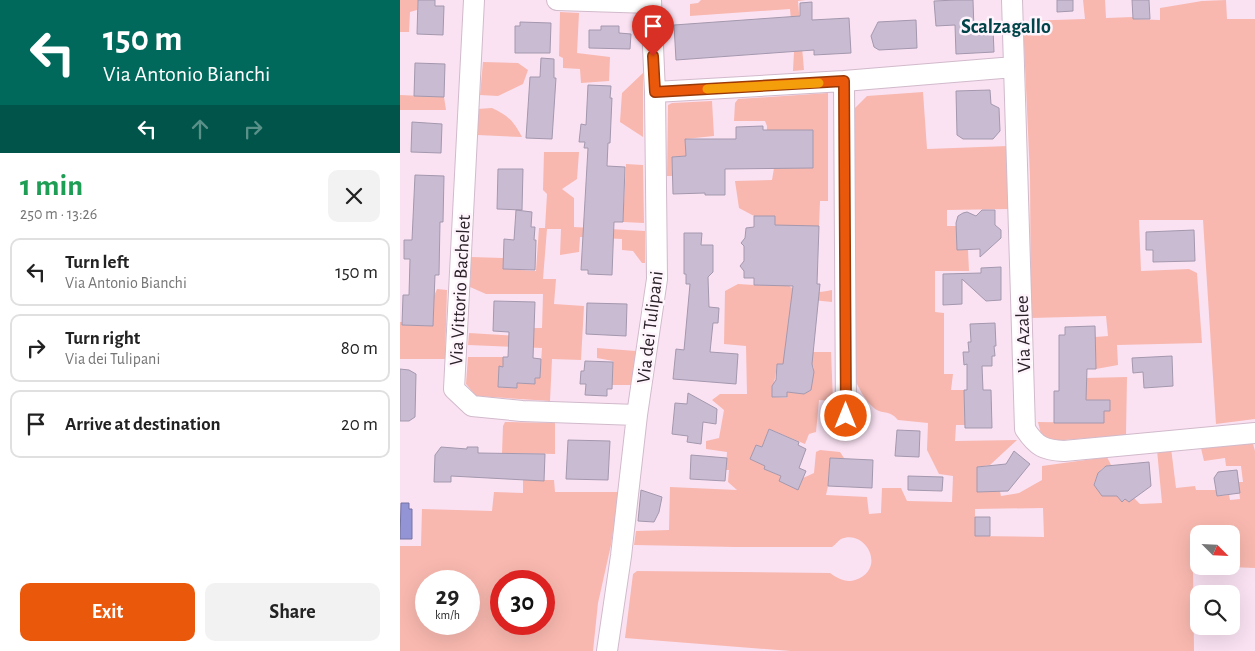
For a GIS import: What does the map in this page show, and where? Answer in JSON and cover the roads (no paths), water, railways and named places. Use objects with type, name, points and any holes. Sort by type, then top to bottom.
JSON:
[{"type":"street","name":"Via Vittorio Bachelet","points":[[474,0],[454,389],[472,406],[522,411],[637,415]]},
{"type":"street","points":[[557,0],[651,2]]},
{"type":"street","name":"Via Azalee","points":[[1012,0],[1025,430],[1033,442],[1048,450],[1064,451],[1255,434]]},
{"type":"street","name":"Via dei Tulipani","points":[[607,651],[621,556],[637,415],[657,279],[655,92],[651,2]]},
{"type":"street","points":[[655,92],[844,81],[1014,67]]},
{"type":"street","points":[[844,81],[846,416]]},
{"type":"water","points":[[401,503],[409,503],[409,509],[412,509],[412,539],[400,539]]},
{"type":"district","name":"Scalzagallo","points":[[1006,26]]}]
